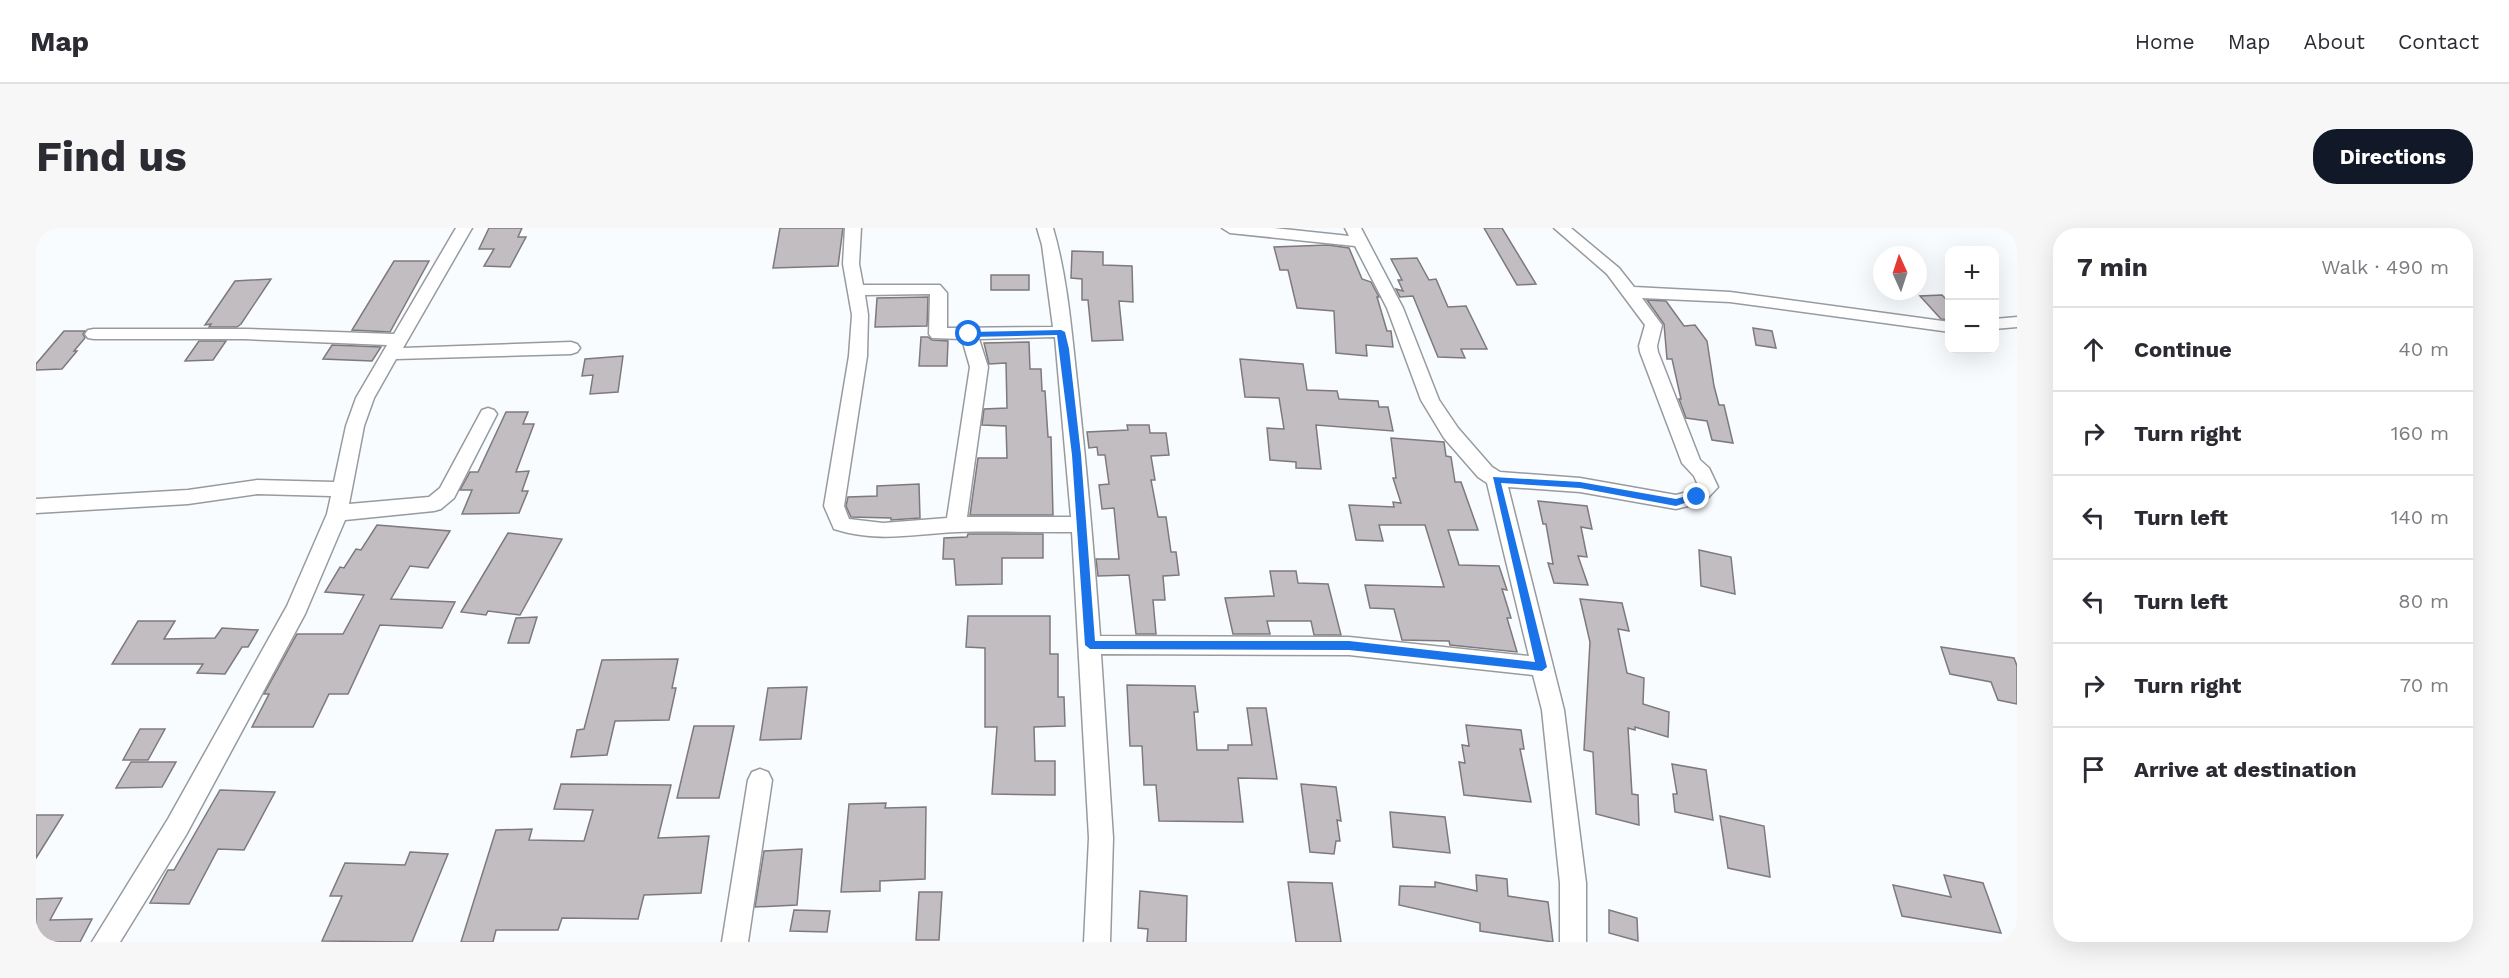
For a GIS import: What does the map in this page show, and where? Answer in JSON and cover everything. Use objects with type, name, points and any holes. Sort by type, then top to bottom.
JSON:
[{"type":"street","points":[[105,942],[177,827],[297,608],[337,514],[364,398],[464,228]]},
{"type":"street","points":[[853,228],[851,264],[860,315],[858,356],[834,506],[841,524],[854,529],[876,530],[956,525],[1082,525]]},
{"type":"street","points":[[1044,228],[1057,291],[1066,361],[1082,525],[1101,838],[1097,942]]},
{"type":"street","points":[[1230,228],[1357,235],[1395,308],[1430,400],[1451,434],[1485,472],[1496,479],[1580,485],[1676,502],[1697,497],[1708,487],[1702,473],[1692,463],[1649,352],[1654,325],[1613,271],[1562,228]]},
{"type":"street","points":[[856,290],[934,289],[939,293],[938,334],[1061,332]]},
{"type":"street","points":[[1630,292],[1730,297],[1945,326]]},
{"type":"street","points":[[1999,324],[2017,322]]},
{"type":"street","points":[[94,334],[245,334],[393,347],[571,348]]},
{"type":"street","points":[[956,525],[979,367],[969,334]]},
{"type":"street","points":[[337,514],[383,507],[423,506],[441,500],[447,493],[488,414]]},
{"type":"street","points":[[1496,479],[1553,710],[1573,883],[1573,942]]},
{"type":"street","points":[[36,506],[188,497],[257,487],[341,489]]},
{"type":"street","points":[[1090,645],[1349,646],[1542,667]]},
{"type":"street","points":[[735,942],[760,780]]},
{"type":"building","points":[[489,228],[522,228],[518,237],[526,237],[510,267],[484,266],[494,249],[479,249]]},
{"type":"building","points":[[780,228],[843,228],[838,266],[773,268]]},
{"type":"building","points":[[1484,228],[1502,228],[1536,284],[1517,285]]},
{"type":"building","points":[[1328,245],[1349,248],[1362,279],[1371,282],[1379,297],[1377,297],[1387,331],[1391,331],[1393,347],[1366,345],[1367,356],[1336,353],[1334,311],[1297,308],[1288,270],[1280,270],[1274,247]]},
{"type":"building","points":[[1072,251],[1103,252],[1103,265],[1132,266],[1133,302],[1119,301],[1123,340],[1092,341],[1088,300],[1082,300],[1082,279],[1071,278]]},
{"type":"building","points":[[1417,258],[1429,280],[1436,279],[1448,307],[1466,306],[1487,349],[1461,349],[1465,358],[1438,357],[1413,296],[1400,297],[1396,289],[1403,291],[1398,280],[1402,280],[1391,259]]},
{"type":"building","points":[[394,261],[429,261],[390,332],[352,330]]},
{"type":"building","points":[[991,275],[1029,275],[1029,290],[991,290]]},
{"type":"building","points":[[271,279],[237,327],[205,325],[235,281]]},
{"type":"building","points":[[1942,295],[1945,298],[1945,319],[1941,319],[1924,300],[1927,300],[1927,296]]},
{"type":"building","points":[[928,297],[927,326],[875,327],[877,298]]},
{"type":"building","points":[[1647,300],[1666,301],[1684,326],[1695,325],[1707,341],[1714,386],[1719,405],[1724,405],[1733,443],[1712,440],[1707,421],[1686,418],[1679,399],[1681,399],[1672,359],[1667,359],[1664,324]]},
{"type":"building","points":[[1753,328],[1772,331],[1776,348],[1756,345]]},
{"type":"building","points":[[64,331],[85,331],[83,334],[85,338],[74,351],[77,351],[62,369],[36,370],[36,364]]},
{"type":"building","points":[[921,337],[948,341],[947,366],[919,366]]},
{"type":"building","points":[[199,341],[226,341],[213,360],[185,361]]},
{"type":"building","points":[[1029,342],[1030,369],[1041,369],[1042,391],[1045,391],[1048,437],[1051,437],[1053,515],[970,515],[978,458],[1007,458],[1006,426],[982,425],[984,409],[1007,408],[1006,363],[989,364],[984,343]]},
{"type":"building","points":[[332,345],[381,347],[372,361],[323,359]]},
{"type":"building","points":[[623,356],[618,392],[590,394],[593,375],[582,376],[585,359]]},
{"type":"building","points":[[1240,359],[1303,364],[1307,390],[1337,391],[1339,399],[1378,401],[1379,407],[1388,407],[1393,431],[1316,425],[1321,469],[1296,468],[1296,462],[1270,460],[1267,428],[1284,429],[1279,398],[1245,397]]},
{"type":"building","points":[[506,412],[528,412],[523,424],[534,424],[516,472],[529,471],[522,491],[528,491],[519,513],[462,514],[472,490],[460,490],[470,472],[478,472]]},
{"type":"building","points":[[1127,425],[1149,425],[1150,433],[1166,433],[1169,455],[1151,456],[1155,480],[1151,480],[1158,517],[1166,517],[1171,552],[1176,552],[1179,575],[1163,576],[1165,600],[1153,600],[1156,634],[1136,634],[1129,575],[1098,576],[1096,559],[1119,559],[1114,508],[1102,509],[1099,485],[1109,484],[1105,455],[1098,455],[1097,447],[1089,448],[1087,432],[1128,430]]},
{"type":"building","points":[[1391,438],[1444,442],[1446,456],[1451,457],[1455,482],[1461,482],[1478,530],[1448,530],[1459,565],[1499,566],[1507,590],[1502,589],[1511,618],[1507,618],[1517,652],[1450,645],[1449,641],[1402,640],[1394,609],[1370,608],[1365,585],[1444,587],[1425,525],[1379,525],[1383,541],[1356,540],[1349,505],[1394,507],[1393,502],[1401,503],[1393,478],[1396,478]]},
{"type":"building","points":[[919,484],[920,518],[891,520],[891,518],[851,517],[846,506],[848,497],[877,496],[877,486]]},
{"type":"building","points":[[1538,501],[1587,506],[1592,529],[1581,527],[1587,557],[1578,556],[1588,585],[1554,583],[1548,563],[1553,564],[1546,524],[1543,524]]},
{"type":"building","points":[[377,525],[450,531],[428,568],[410,566],[391,599],[455,602],[442,628],[380,625],[348,694],[329,694],[313,727],[252,727],[269,694],[264,694],[297,634],[343,634],[364,595],[325,592],[340,567],[344,568],[356,549],[361,550]]},
{"type":"building","points":[[508,533],[562,539],[520,615],[488,611],[486,615],[461,612]]},
{"type":"building","points":[[968,534],[1043,534],[1043,558],[1002,558],[1002,584],[956,585],[954,559],[943,559],[944,538],[967,537]]},
{"type":"building","points":[[1699,550],[1731,557],[1735,594],[1701,586]]},
{"type":"building","points":[[1270,571],[1296,571],[1298,583],[1328,584],[1341,635],[1314,635],[1311,621],[1267,621],[1270,634],[1233,634],[1225,598],[1274,596]]},
{"type":"building","points":[[1580,599],[1622,603],[1629,631],[1618,629],[1627,673],[1644,678],[1643,704],[1669,712],[1668,737],[1635,727],[1635,730],[1628,728],[1632,794],[1638,795],[1639,825],[1596,814],[1593,752],[1584,750],[1590,642]]},
{"type":"building","points":[[968,616],[1050,616],[1050,654],[1058,654],[1058,697],[1064,697],[1065,726],[1034,727],[1035,761],[1055,761],[1055,795],[992,794],[997,727],[985,727],[985,648],[966,647]]},
{"type":"building","points":[[537,617],[529,643],[508,643],[516,618]]},
{"type":"building","points":[[138,621],[175,621],[164,639],[215,638],[222,628],[258,630],[248,647],[242,647],[225,674],[197,673],[203,664],[112,664]]},
{"type":"building","points":[[1941,647],[2014,658],[2017,666],[2017,704],[1998,700],[1991,682],[1950,674]]},
{"type":"building","points":[[678,659],[672,688],[676,688],[669,720],[615,721],[607,755],[571,757],[577,730],[584,729],[602,660]]},
{"type":"building","points":[[1127,685],[1195,686],[1198,712],[1194,712],[1197,750],[1228,750],[1228,745],[1252,745],[1247,708],[1266,708],[1277,779],[1238,778],[1243,822],[1159,821],[1156,785],[1144,785],[1142,746],[1130,746]]},
{"type":"building","points":[[807,687],[801,739],[760,740],[768,688]]},
{"type":"building","points":[[1466,725],[1521,730],[1524,749],[1520,749],[1531,802],[1464,795],[1459,762],[1465,763],[1462,745],[1469,746]]},
{"type":"building","points":[[694,726],[734,726],[719,798],[677,798]]},
{"type":"building","points":[[140,729],[165,729],[148,760],[123,760]]},
{"type":"building","points":[[131,762],[176,762],[162,787],[116,788]]},
{"type":"building","points":[[1672,764],[1706,770],[1713,820],[1675,812],[1673,794],[1677,794]]},
{"type":"building","points":[[561,784],[671,785],[658,838],[709,836],[701,893],[644,895],[638,919],[562,918],[558,930],[496,930],[493,942],[461,942],[496,830],[532,829],[529,840],[584,841],[593,810],[554,809]]},
{"type":"building","points":[[1301,784],[1336,787],[1341,821],[1337,820],[1340,841],[1336,841],[1334,854],[1310,852]]},
{"type":"building","points":[[220,790],[275,792],[244,850],[218,849],[189,904],[150,903],[168,870],[174,870]]},
{"type":"building","points":[[886,803],[885,808],[926,807],[925,879],[880,881],[880,891],[841,892],[849,804]]},
{"type":"building","points":[[1390,812],[1445,817],[1450,853],[1393,847]]},
{"type":"building","points":[[36,815],[63,815],[36,858]]},
{"type":"building","points":[[1720,816],[1764,826],[1770,877],[1728,868]]},
{"type":"building","points":[[802,849],[797,905],[755,907],[764,851]]},
{"type":"building","points":[[410,852],[448,854],[412,942],[322,941],[342,896],[330,896],[345,863],[405,865]]},
{"type":"building","points":[[1476,875],[1507,879],[1508,896],[1548,902],[1553,942],[1480,931],[1480,923],[1399,905],[1400,886],[1435,887],[1435,882],[1477,891]]},
{"type":"building","points":[[1944,875],[1983,883],[2001,933],[1902,916],[1893,885],[1951,897]]},
{"type":"building","points":[[1288,882],[1332,883],[1341,942],[1296,942]]},
{"type":"building","points":[[1140,891],[1187,896],[1186,942],[1147,942],[1148,929],[1138,928]]},
{"type":"building","points":[[919,892],[942,892],[939,940],[916,940]]},
{"type":"building","points":[[62,898],[50,920],[92,919],[80,942],[36,942],[36,899]]},
{"type":"building","points":[[794,910],[830,911],[827,932],[790,931]]},
{"type":"building","points":[[1609,910],[1637,918],[1638,941],[1609,933]]},
{"type":"route","points":[[969,334],[1061,332],[1065,349],[1076,455],[1090,645],[1349,646],[1542,667],[1496,479],[1580,485],[1676,502],[1697,497]]}]
